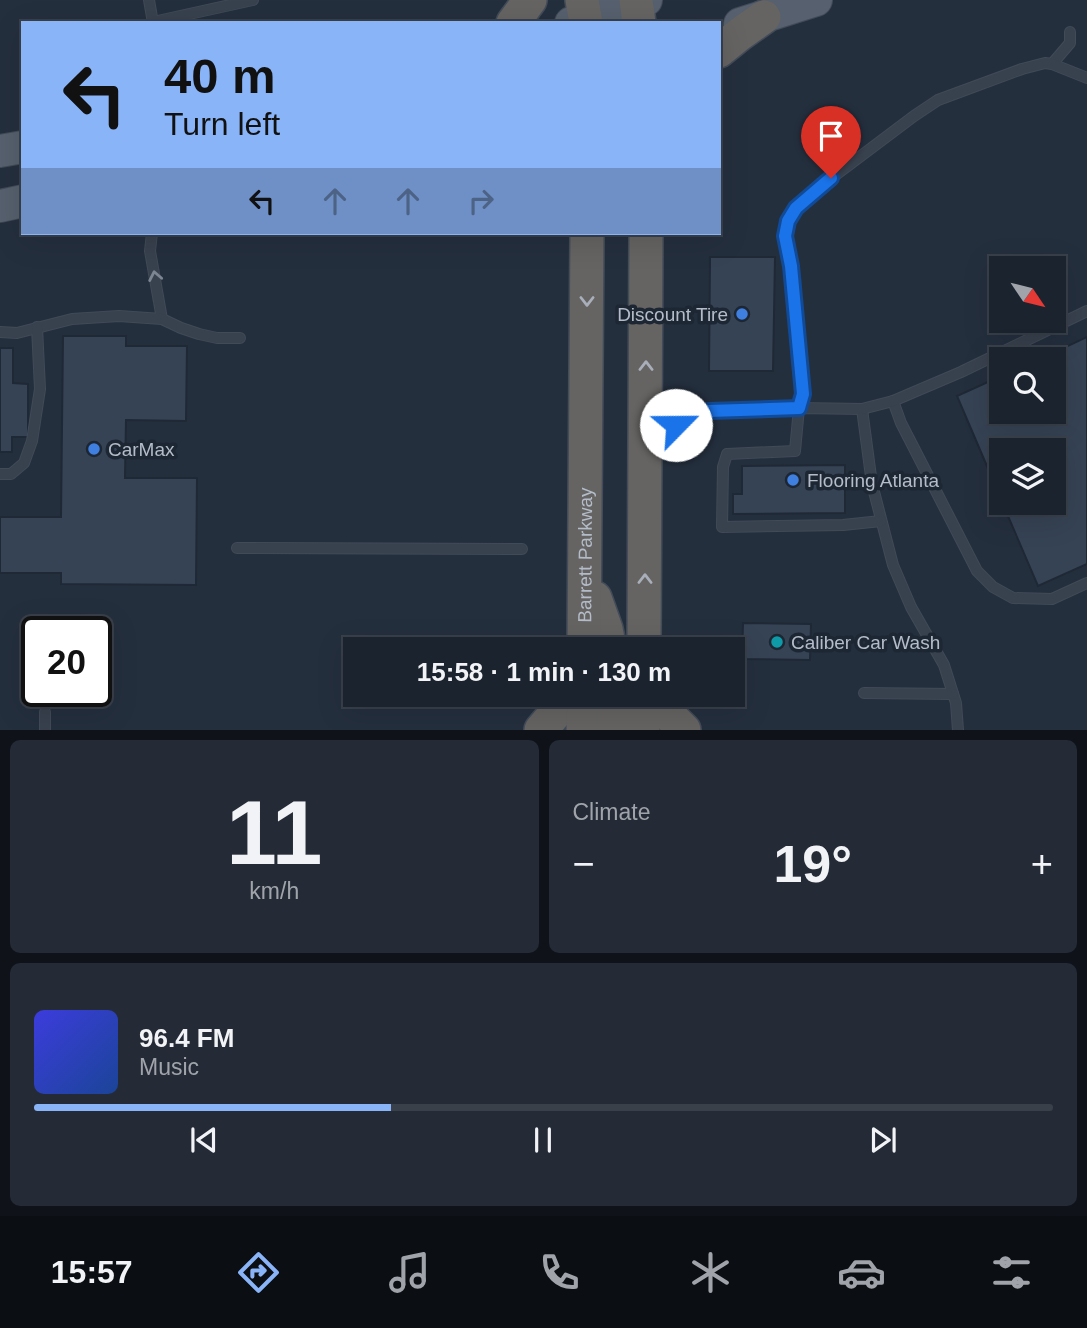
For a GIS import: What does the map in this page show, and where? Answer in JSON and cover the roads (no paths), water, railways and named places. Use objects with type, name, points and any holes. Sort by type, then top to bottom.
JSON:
[{"type":"highway","points":[[514,21],[530,0]]},
{"type":"highway","points":[[721,49],[764,17]]},
{"type":"highway","name":"Barrett Parkway","points":[[584,637],[587,235]]},
{"type":"highway","points":[[644,637],[646,235]]},
{"type":"highway","points":[[585,576],[608,637]]},
{"type":"highway","points":[[541,730],[560,707]]},
{"type":"highway","points":[[583,730],[584,707]]},
{"type":"highway","points":[[613,730],[614,707]]},
{"type":"highway","points":[[643,707],[643,730]]},
{"type":"highway","points":[[664,707],[684,730]]},
{"type":"main road","points":[[721,30],[816,0]]},
{"type":"main road","points":[[581,16],[639,6]]},
{"type":"main road","points":[[0,151],[21,147]]},
{"type":"main road","points":[[0,206],[21,201]]},
{"type":"lane","points":[[149,0],[153,21]]},
{"type":"lane","points":[[158,21],[253,0]]},
{"type":"lane","points":[[1052,65],[1070,43],[1070,32]]},
{"type":"lane","points":[[881,521],[844,526],[722,527],[723,467],[727,454],[795,451],[803,394],[791,266],[785,236],[788,221],[796,208],[817,189],[938,100],[1022,69],[1045,64],[1087,78]]},
{"type":"lane","points":[[152,235],[150,251],[162,319]]},
{"type":"lane","points":[[645,459],[654,444],[668,430],[695,414],[723,409],[862,409],[893,401],[961,372],[1087,310]]},
{"type":"lane","points":[[0,332],[17,332],[72,319],[119,316],[162,319],[199,334],[217,338],[240,338]]},
{"type":"lane","points":[[0,474],[11,474],[24,463],[32,441],[40,389],[37,327]]},
{"type":"lane","points":[[893,401],[901,423],[977,571],[993,587],[1013,598],[1052,599],[1087,583]]},
{"type":"lane","points":[[862,409],[872,484],[892,565],[911,607],[944,665],[956,703],[958,730]]},
{"type":"lane","points":[[237,548],[522,549]]},
{"type":"lane","points":[[864,693],[953,694]]},
{"type":"lane","points":[[45,712],[45,730]]},
{"type":"place","name":"Discount Tire","points":[[742,314]]},
{"type":"place","name":"CarMax","points":[[94,449]]},
{"type":"place","name":"Flooring Atlanta","points":[[793,480]]},
{"type":"place","name":"Caliber Car Wash","points":[[777,642]]}]
